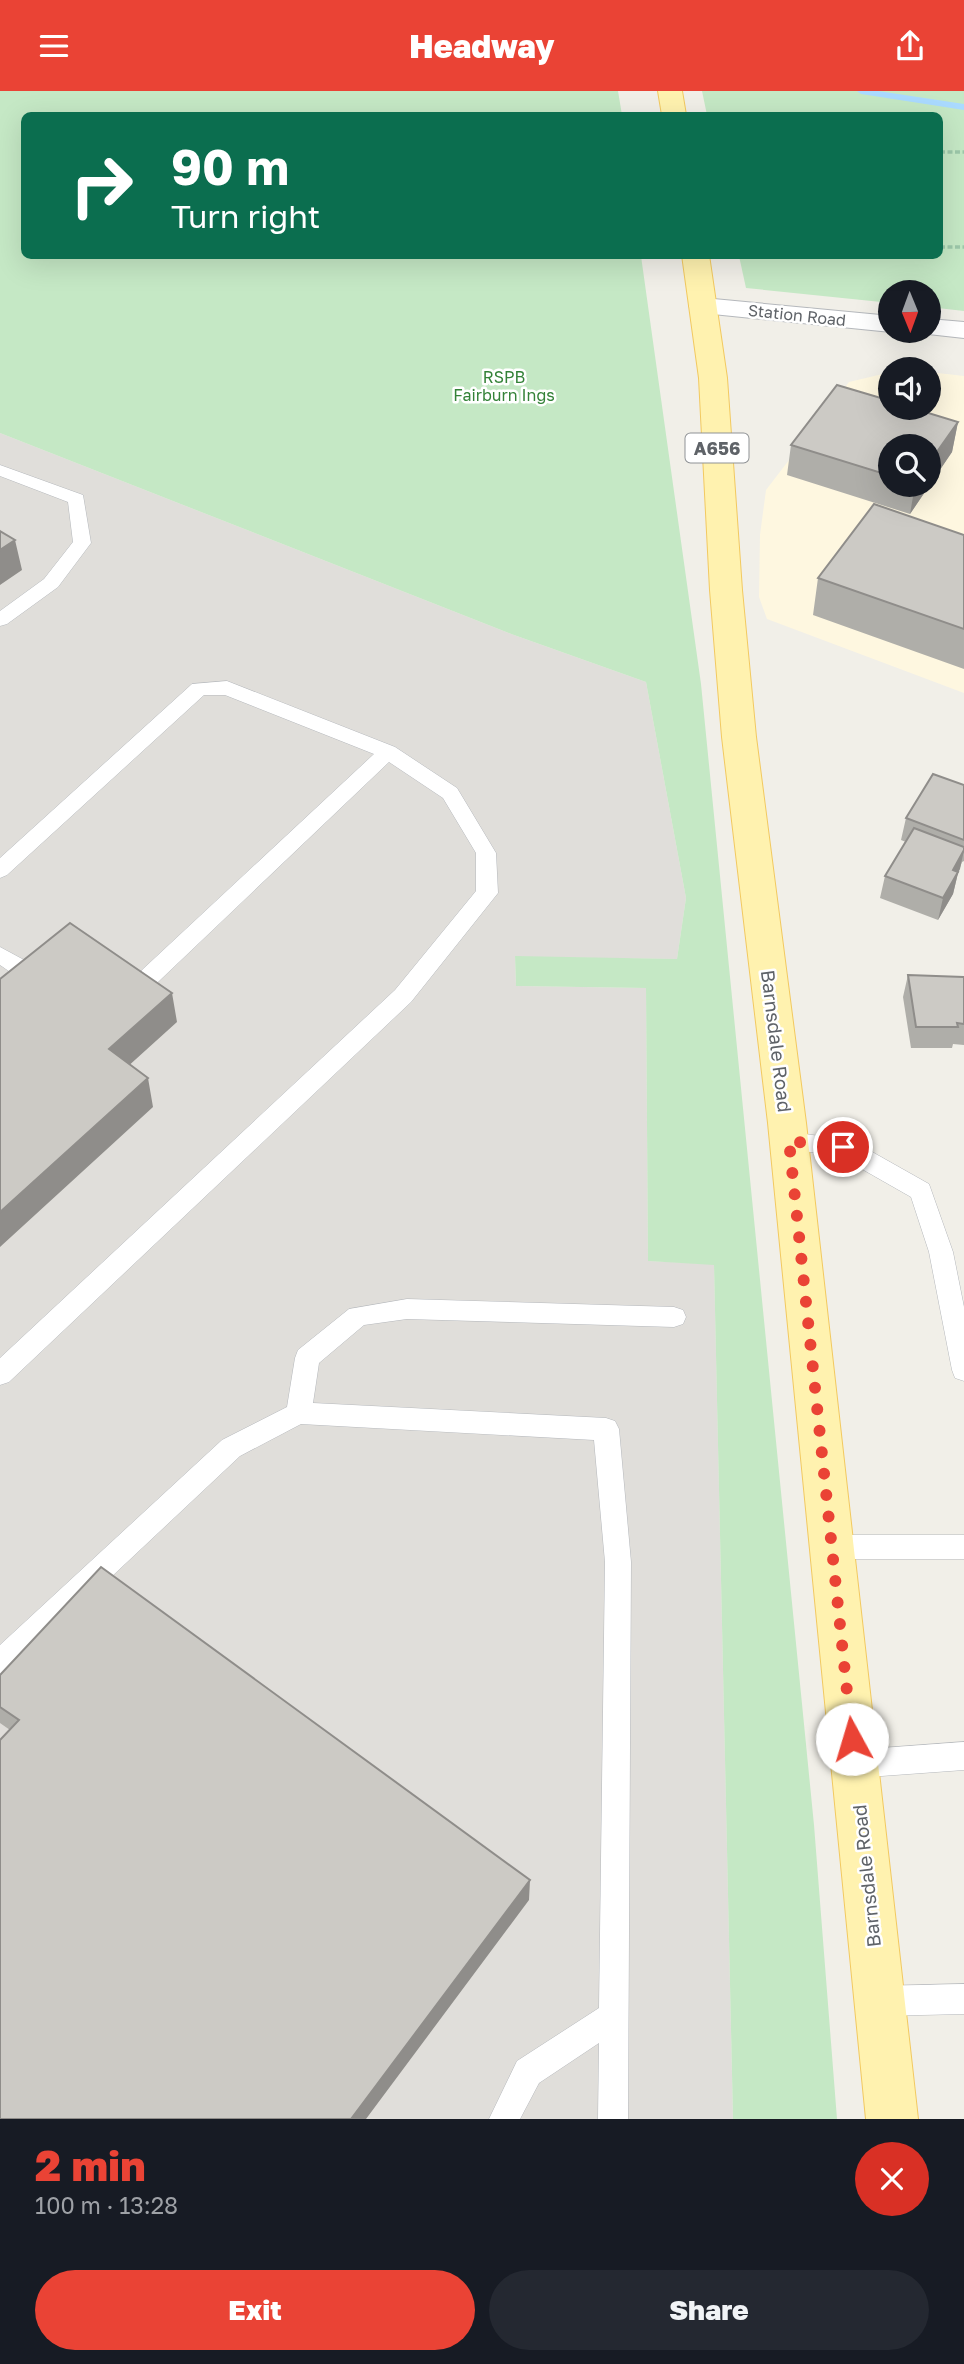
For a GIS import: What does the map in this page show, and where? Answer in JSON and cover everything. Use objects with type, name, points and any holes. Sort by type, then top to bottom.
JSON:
[{"type":"main road","points":[[670,91],[674,112]]},
{"type":"main road","name":"Barnsdale Road","points":[[696,259],[713,378],[726,590],[739,737],[789,1141],[892,2119]]},
{"type":"street","name":"Station Road","points":[[703,306],[878,323]]},
{"type":"street","points":[[942,328],[964,330]]},
{"type":"lane","points":[[0,470],[78,499],[82,543],[51,583],[0,620]]},
{"type":"lane","points":[[0,870],[199,689],[227,688],[388,751],[450,793],[486,853],[487,893],[403,996],[0,1374]]},
{"type":"lane","points":[[150,976],[388,751]]},
{"type":"lane","points":[[0,955],[42,981]]},
{"type":"lane","points":[[789,1141],[843,1147],[921,1191],[941,1252],[964,1370]]},
{"type":"lane","points":[[299,1413],[307,1358],[358,1316],[407,1310],[674,1317]]},
{"type":"lane","points":[[0,1663],[231,1448],[299,1413],[606,1429],[618,1563],[612,2119]]},
{"type":"lane","points":[[831,1547],[964,1547]]},
{"type":"lane","points":[[854,1764],[964,1756]]},
{"type":"lane","points":[[879,2001],[964,1999]]},
{"type":"lane","points":[[504,2119],[528,2072],[614,2016]]},
{"type":"path","points":[[943,152],[964,152]]},
{"type":"path","points":[[943,247],[964,247]]},
{"type":"shaded area","points":[[941,373],[964,376],[964,693],[767,619],[759,597],[760,535],[766,490],[849,382],[878,375],[878,420],[941,420]]},
{"type":"shaded area","points":[[0,433],[514,635],[646,682],[686,898],[677,959],[515,957],[516,986],[646,988],[648,1261],[714,1264],[733,2119],[0,2119]]},
{"type":"green space","name":"RSPB Fairburn Ings","points":[[0,91],[618,91],[622,112],[21,112],[21,259],[641,259],[701,684],[814,1825],[837,2119],[733,2119],[714,1265],[648,1261],[646,988],[516,986],[515,956],[677,959],[686,898],[646,682],[514,635],[0,433]]},
{"type":"green space","points":[[702,91],[964,91],[964,311],[942,308],[942,280],[878,280],[878,302],[746,288],[740,259],[943,259],[943,112],[706,112]]},
{"type":"building","points":[[837,385],[878,397],[878,420],[941,420],[941,417],[958,422],[941,446],[941,434],[878,434],[878,472],[791,445]]},
{"type":"building","points":[[874,504],[964,535],[964,629],[818,578]]},
{"type":"building","points":[[0,531],[15,540],[0,550]]},
{"type":"building","points":[[933,774],[964,785],[964,840],[906,818]]},
{"type":"building","points":[[914,828],[964,847],[953,870],[958,872],[943,898],[885,876]]},
{"type":"building","points":[[70,923],[172,993],[109,1049],[148,1078],[0,1212],[0,979]]},
{"type":"building","points":[[908,975],[964,977],[964,1024],[957,1023],[958,1027],[916,1027]]},
{"type":"building","points":[[101,1567],[530,1880],[351,2119],[0,2119],[0,1740],[19,1720],[0,1707],[0,1675]]},
{"type":"waterway","points":[[861,91],[964,107]]},
{"type":"route","points":[[843,1147],[789,1141],[852,1739]]}]
